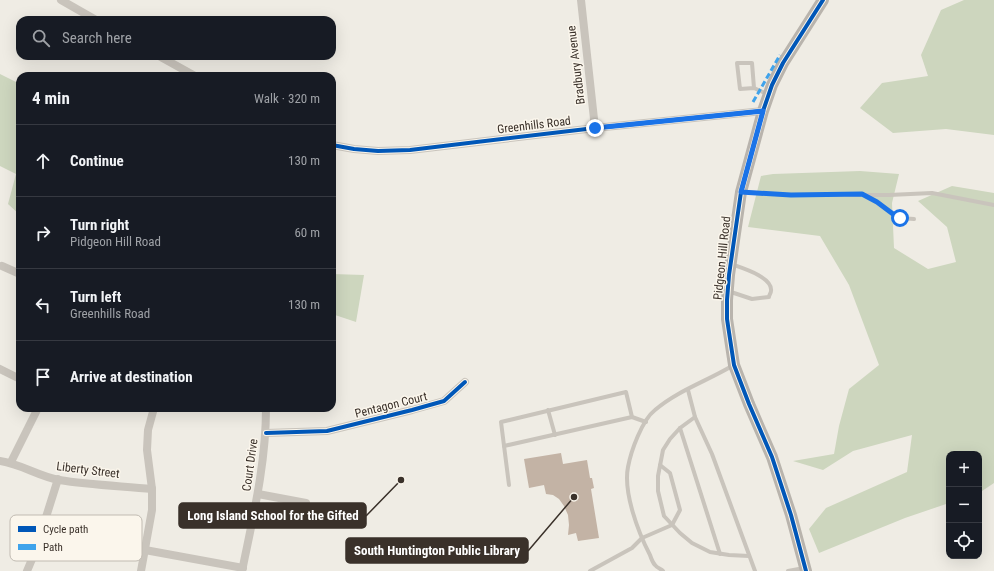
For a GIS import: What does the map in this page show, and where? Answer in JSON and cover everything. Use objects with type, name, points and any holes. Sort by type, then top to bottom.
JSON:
[{"type":"street","points":[[61,0],[89,16]]},
{"type":"street","name":"Bradbury Avenue","points":[[581,0],[595,128]]},
{"type":"street","name":"Pidgeon Hill Road","points":[[805,569],[791,515],[772,457],[734,365],[727,319],[728,290],[741,192],[763,111],[783,63],[823,0]]},
{"type":"street","points":[[166,60],[188,72]]},
{"type":"street","name":"Greenhills Road","points":[[336,146],[378,151],[410,150],[595,128],[763,111]]},
{"type":"street","points":[[2,266],[16,272]]},
{"type":"street","points":[[0,369],[16,377]]},
{"type":"street","name":"Pentagon Court","points":[[266,433],[328,431],[412,410],[444,401],[465,382]]},
{"type":"street","points":[[11,462],[36,412]]},
{"type":"street","points":[[141,571],[152,510],[152,489],[147,450],[148,430],[153,412]]},
{"type":"street","name":"Court Drive","points":[[242,570],[258,494],[266,433],[266,412]]},
{"type":"street","name":"Liberty Street","points":[[0,461],[11,462],[58,480],[152,489]]},
{"type":"street","points":[[47,515],[58,480]]},
{"type":"street","points":[[258,494],[306,502]]},
{"type":"street","points":[[144,550],[242,570]]},
{"type":"street","points":[[27,571],[31,561]]},
{"type":"lane","points":[[754,88],[752,63],[737,63],[740,89],[754,88],[769,95]]},
{"type":"lane","points":[[741,192],[791,195],[889,195],[932,193],[994,205]]},
{"type":"lane","points":[[862,194],[877,202],[900,218],[914,219]]},
{"type":"lane","points":[[728,290],[752,299],[768,297],[771,291],[769,283],[759,275],[731,264]]},
{"type":"lane","points":[[663,571],[655,565],[642,538],[636,523],[628,490],[628,468],[635,444],[642,427],[654,410],[671,399],[734,365]]},
{"type":"lane","points":[[688,390],[695,417],[712,454],[755,571]]},
{"type":"lane","points":[[509,485],[501,422],[626,392],[632,417]]},
{"type":"lane","points":[[548,410],[555,435]]},
{"type":"lane","points":[[504,446],[632,417],[646,422]]},
{"type":"lane","points":[[695,417],[680,428],[663,450],[658,476],[658,491],[664,516],[692,543],[710,552],[749,556]]},
{"type":"lane","points":[[680,428],[720,554]]},
{"type":"lane","points":[[590,571],[632,548],[642,538],[672,524],[680,510],[670,473],[660,465]]},
{"type":"lane","points":[[788,571],[805,569]]},
{"type":"green space","points":[[964,0],[994,0],[994,135],[946,129],[893,133],[860,108],[882,83],[928,76],[921,55],[941,10]]},
{"type":"green space","points":[[0,74],[16,82],[16,174],[0,166]]},
{"type":"green space","points":[[860,171],[899,174],[892,203],[894,248],[928,269],[956,262],[947,227],[918,201],[952,186],[994,193],[994,483],[982,491],[982,451],[946,451],[946,504],[905,518],[819,553],[809,529],[826,508],[907,472],[912,435],[853,451],[823,470],[793,461],[834,454],[839,426],[849,389],[879,365],[849,285],[820,236],[748,227],[761,176],[773,174]]},
{"type":"green space","points":[[16,174],[16,211],[8,204]]},
{"type":"green space","points":[[336,274],[364,275],[356,322],[336,315]]},
{"type":"building","points":[[561,453],[563,464],[587,460],[590,478],[592,478],[594,488],[591,489],[599,538],[578,541],[576,533],[568,535],[568,515],[559,499],[553,495],[546,494],[544,485],[529,488],[524,459]]},
{"type":"marked path","points":[[753,102],[780,55]]},
{"type":"cycle path","points":[[806,571],[791,515],[772,457],[734,365],[727,319],[727,300],[729,275],[741,192],[763,111],[772,85],[783,63],[823,0]]},
{"type":"cycle path","points":[[336,146],[378,151],[410,150],[595,128],[763,111]]},
{"type":"cycle path","points":[[266,433],[327,431],[412,410],[444,401],[465,382]]},
{"type":"place","name":"Long Island School for the Gifted","points":[[401,480]]},
{"type":"place","name":"South Huntington Public Library","points":[[574,497]]},
{"type":"route","points":[[595,128],[763,111],[741,192],[791,195],[862,194],[877,202],[900,218]]}]
